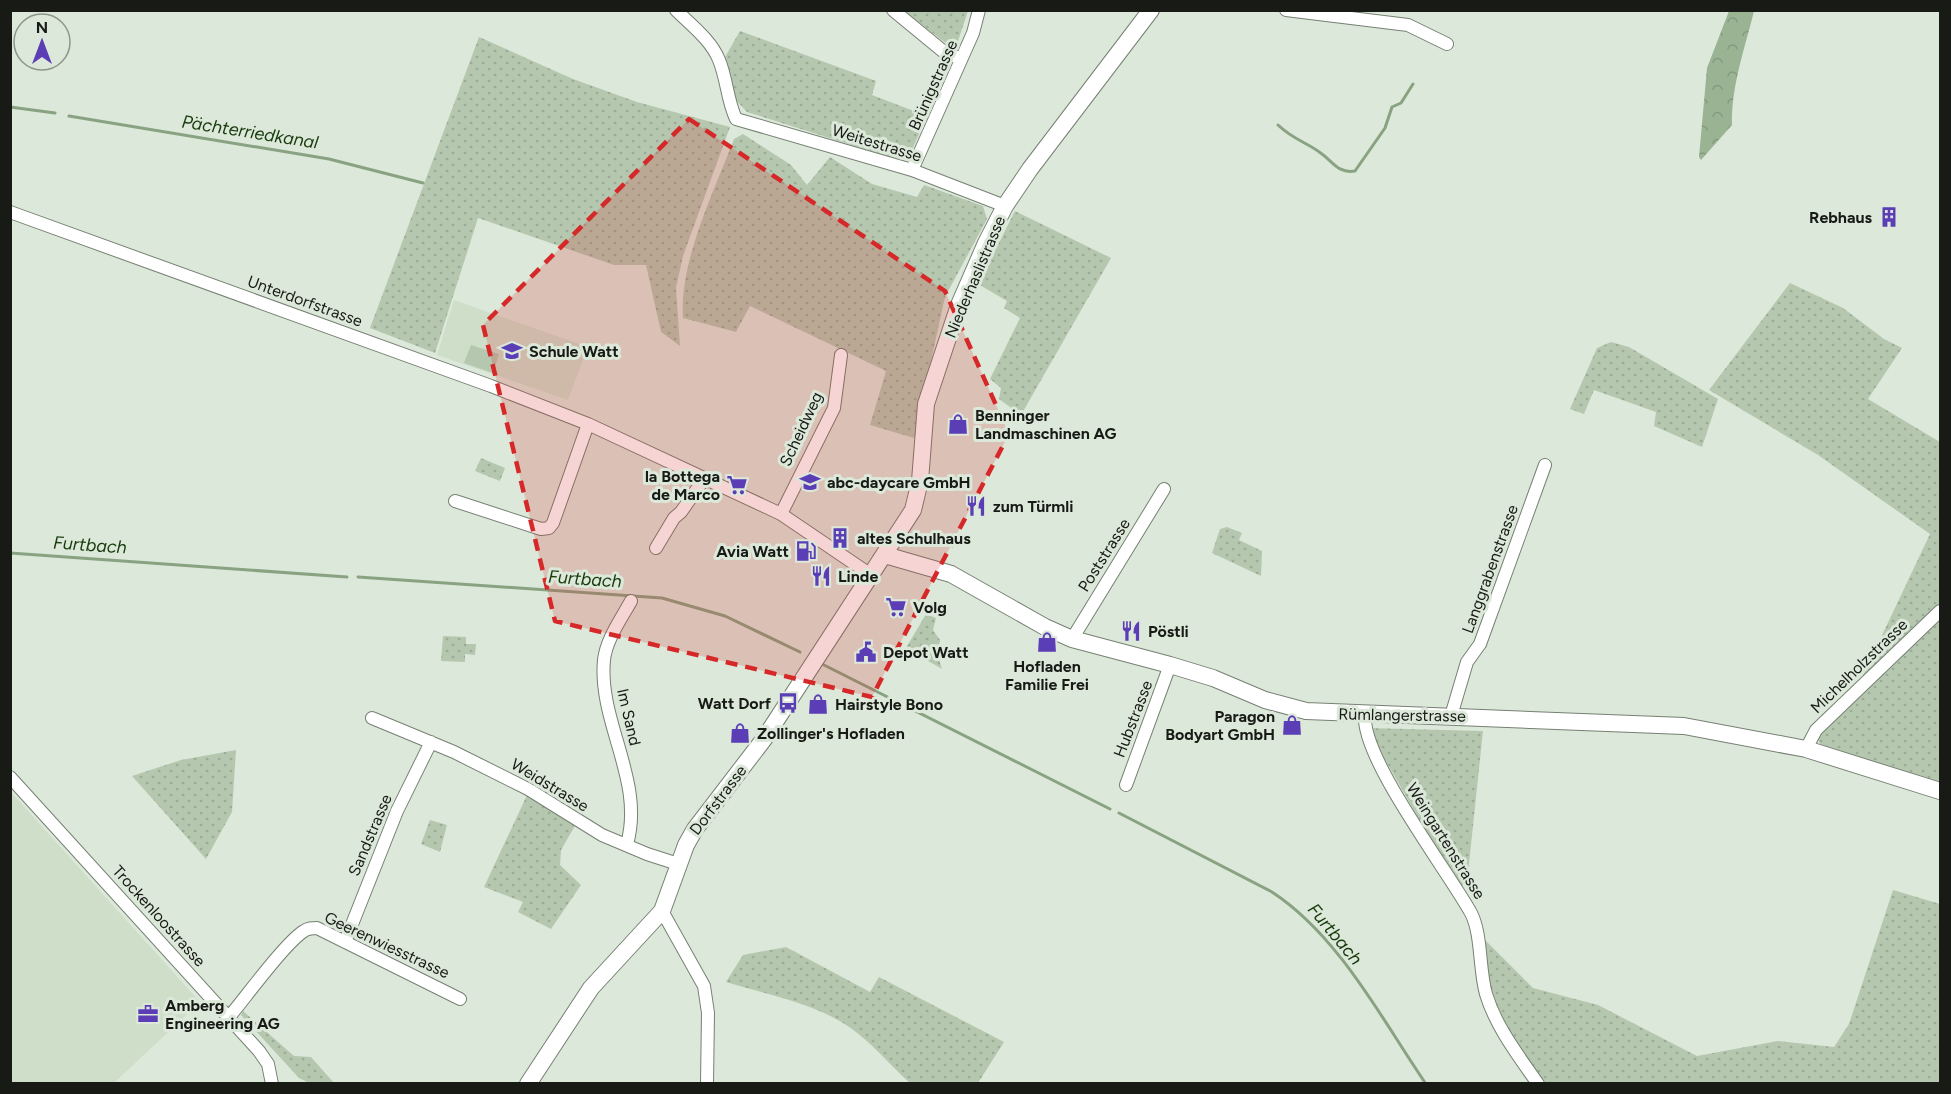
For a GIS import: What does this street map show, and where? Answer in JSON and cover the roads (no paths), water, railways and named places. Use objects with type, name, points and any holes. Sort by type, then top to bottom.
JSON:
[{"type":"street","name":"Weitestrasse","points":[[676,10],[710,44],[719,60],[730,107],[736,119],[912,170],[1005,206]]},
{"type":"street","points":[[893,10],[944,52],[962,59]]},
{"type":"street","name":"Brünigstrasse","points":[[912,170],[973,33],[979,10]]},
{"type":"street","name":"Niederhaslistrasse","points":[[871,575],[913,510],[920,481],[926,404],[959,305],[1005,206],[1151,10]]},
{"type":"street","points":[[1286,10],[1324,17],[1398,23],[1417,28],[1447,44]]},
{"type":"street","name":"Unterdorfstrasse","points":[[10,212],[491,386],[588,424],[781,514],[842,558],[871,575]]},
{"type":"street","name":"Scheidweg","points":[[781,514],[834,408],[841,356]]},
{"type":"street","points":[[455,501],[541,529],[549,528],[553,523],[588,424]]},
{"type":"street","name":"Langgrabenstrasse","points":[[1452,716],[1467,662],[1480,644],[1545,465]]},
{"type":"street","points":[[656,548],[674,518],[681,512],[704,479]]},
{"type":"street","name":"Poststrasse","points":[[1072,639],[1164,489]]},
{"type":"street","name":"Rümlangerstrasse","points":[[885,555],[951,574],[1045,627],[1072,639],[1170,664],[1290,708],[1320,713],[1684,726],[1806,749],[1941,791]]},
{"type":"street","name":"Dorfstrasse","points":[[528,1083],[591,988],[662,911],[678,864],[699,823],[764,739],[871,575]]},
{"type":"street","name":"Im Sand","points":[[627,844],[630,836],[629,784],[604,679],[607,649],[631,601]]},
{"type":"street","name":"Michelholzstrasse","points":[[1806,749],[1816,730],[1941,611]]},
{"type":"street","name":"Hubstrasse","points":[[1126,785],[1170,664]]},
{"type":"street","name":"Weingartenstrasse","points":[[1365,715],[1365,734],[1391,784],[1443,873],[1472,916],[1479,966],[1495,1018],[1538,1083]]},
{"type":"street","name":"Weidstrasse","points":[[372,718],[430,742],[528,789],[575,820],[647,854],[678,864]]},
{"type":"street","name":"Sandstrasse","points":[[345,942],[397,811],[430,742]]},
{"type":"street","name":"Trockenloostrasse","points":[[10,777],[264,1057],[272,1083]]},
{"type":"street","points":[[662,911],[704,986],[708,1013],[707,1083]]},
{"type":"street","name":"Geerenwiesstrasse","points":[[229,1017],[302,932],[318,928],[460,999]]},
{"type":"waterway","points":[[1278,125],[1340,169],[1355,171],[1385,128],[1392,107],[1401,103],[1413,84]]},
{"type":"waterway","name":"Pächterriedkanal","points":[[10,107],[55,113]]},
{"type":"waterway","name":"Pächterriedkanal","points":[[69,116],[329,159],[423,183]]},
{"type":"waterway","name":"Furtbach","points":[[10,553],[347,577]]},
{"type":"waterway","name":"Furtbach","points":[[358,577],[662,598],[725,616],[800,652]]},
{"type":"waterway","name":"Furtbach","points":[[824,665],[1110,809]]},
{"type":"waterway","name":"Furtbach","points":[[1119,813],[1272,892],[1296,910],[1318,931],[1357,980],[1426,1084]]},
{"type":"place","name":"Rebhaus","points":[[1889,217]]},
{"type":"place","name":"Schule Watt","points":[[512,351]]},
{"type":"place","name":"Benninger Landmaschinen AG","points":[[958,424]]},
{"type":"place","name":"abc-daycare GmbH","points":[[810,482]]},
{"type":"place","name":"la Bottega de Marco","points":[[737,485]]},
{"type":"place","name":"zum Türmli","points":[[976,506]]},
{"type":"place","name":"altes Schulhaus","points":[[840,538]]},
{"type":"place","name":"Avia Watt","points":[[806,551]]},
{"type":"place","name":"Linde","points":[[821,576]]},
{"type":"place","name":"Volg","points":[[896,607]]},
{"type":"place","name":"Pöstli","points":[[1131,631]]},
{"type":"place","name":"Hofladen Familie Frei","points":[[1047,642]]},
{"type":"place","name":"Depot Watt","points":[[866,652]]},
{"type":"place","name":"Watt Dorf","points":[[788,703]]},
{"type":"place","name":"Hairstyle Bono","points":[[818,704]]},
{"type":"place","name":"Paragon Bodyart GmbH","points":[[1292,725]]},
{"type":"place","name":"Zollinger's Hofladen","points":[[740,733]]},
{"type":"place","name":"Amberg Engineering AG","points":[[148,1014]]}]
